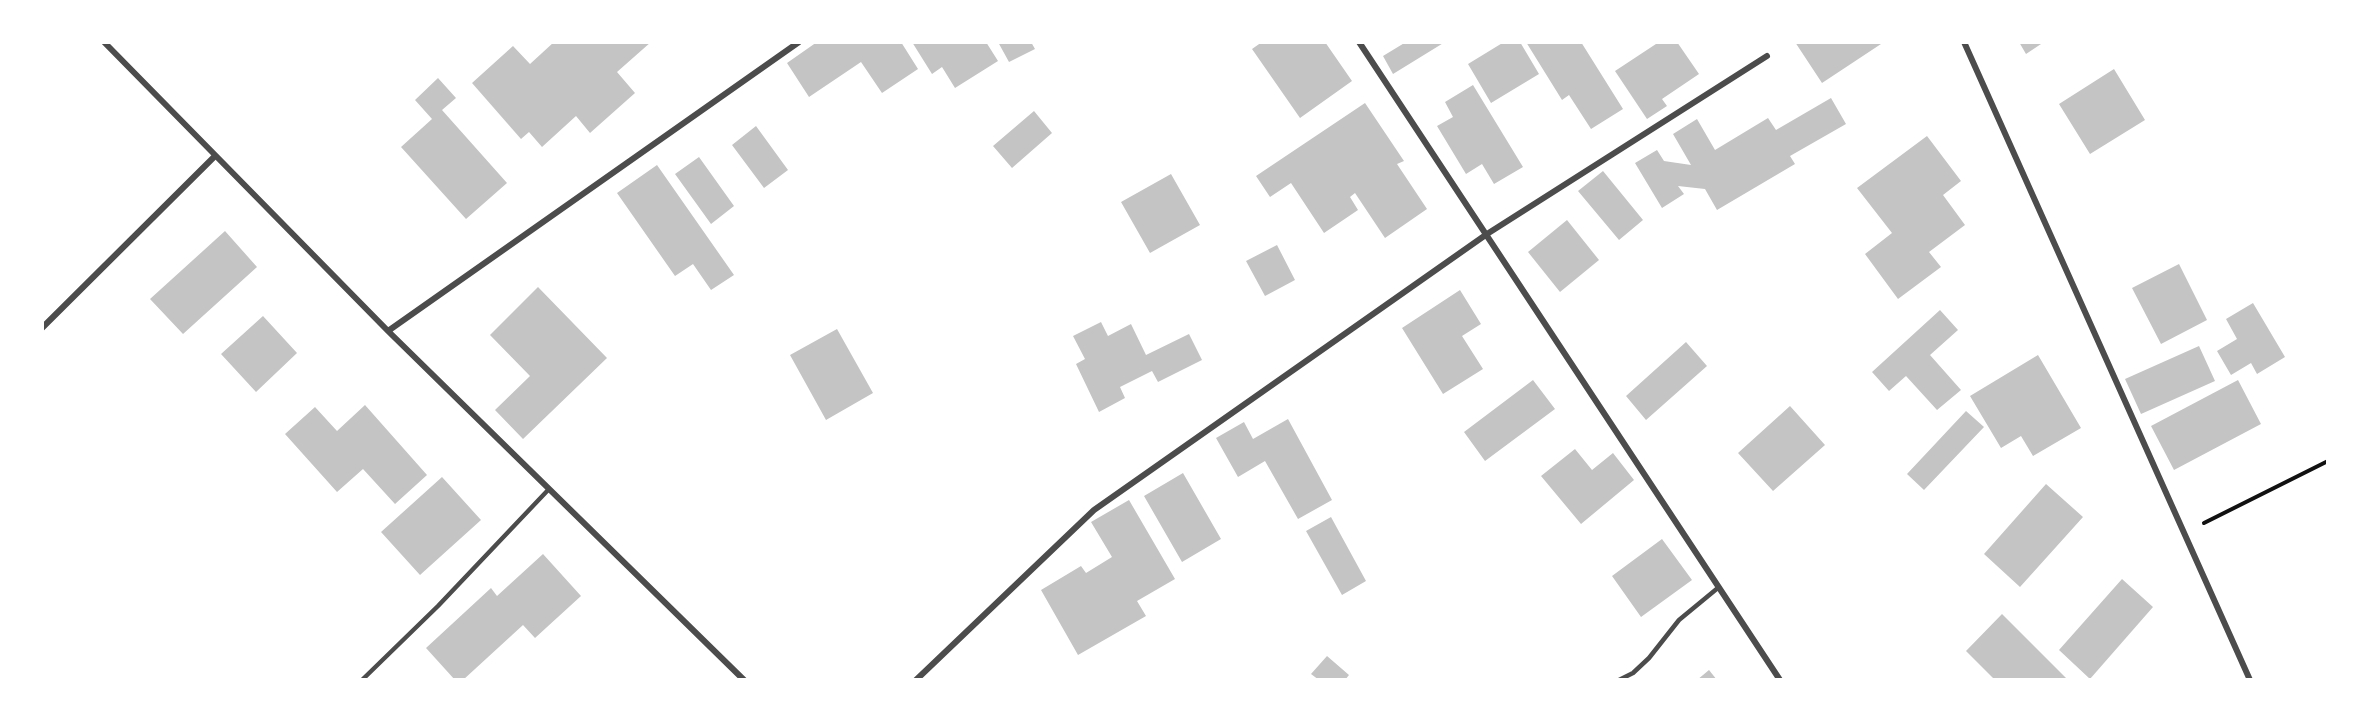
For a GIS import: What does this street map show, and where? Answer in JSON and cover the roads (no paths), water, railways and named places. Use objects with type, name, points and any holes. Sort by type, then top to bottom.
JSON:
[{"type":"street","points":[[104,42],[388,331],[744,680]]},
{"type":"street","points":[[388,331],[800,42]]},
{"type":"street","points":[[1359,42],[1780,680]]},
{"type":"street","points":[[1964,42],[2250,680]]},
{"type":"street","points":[[916,680],[1094,510],[1487,234],[1767,56]]},
{"type":"street","points":[[42,328],[215,156]]},
{"type":"lane","points":[[362,680],[438,606],[549,489]]},
{"type":"lane","points":[[1619,680],[1633,673],[1649,658],[1679,620],[1719,587]]}]
